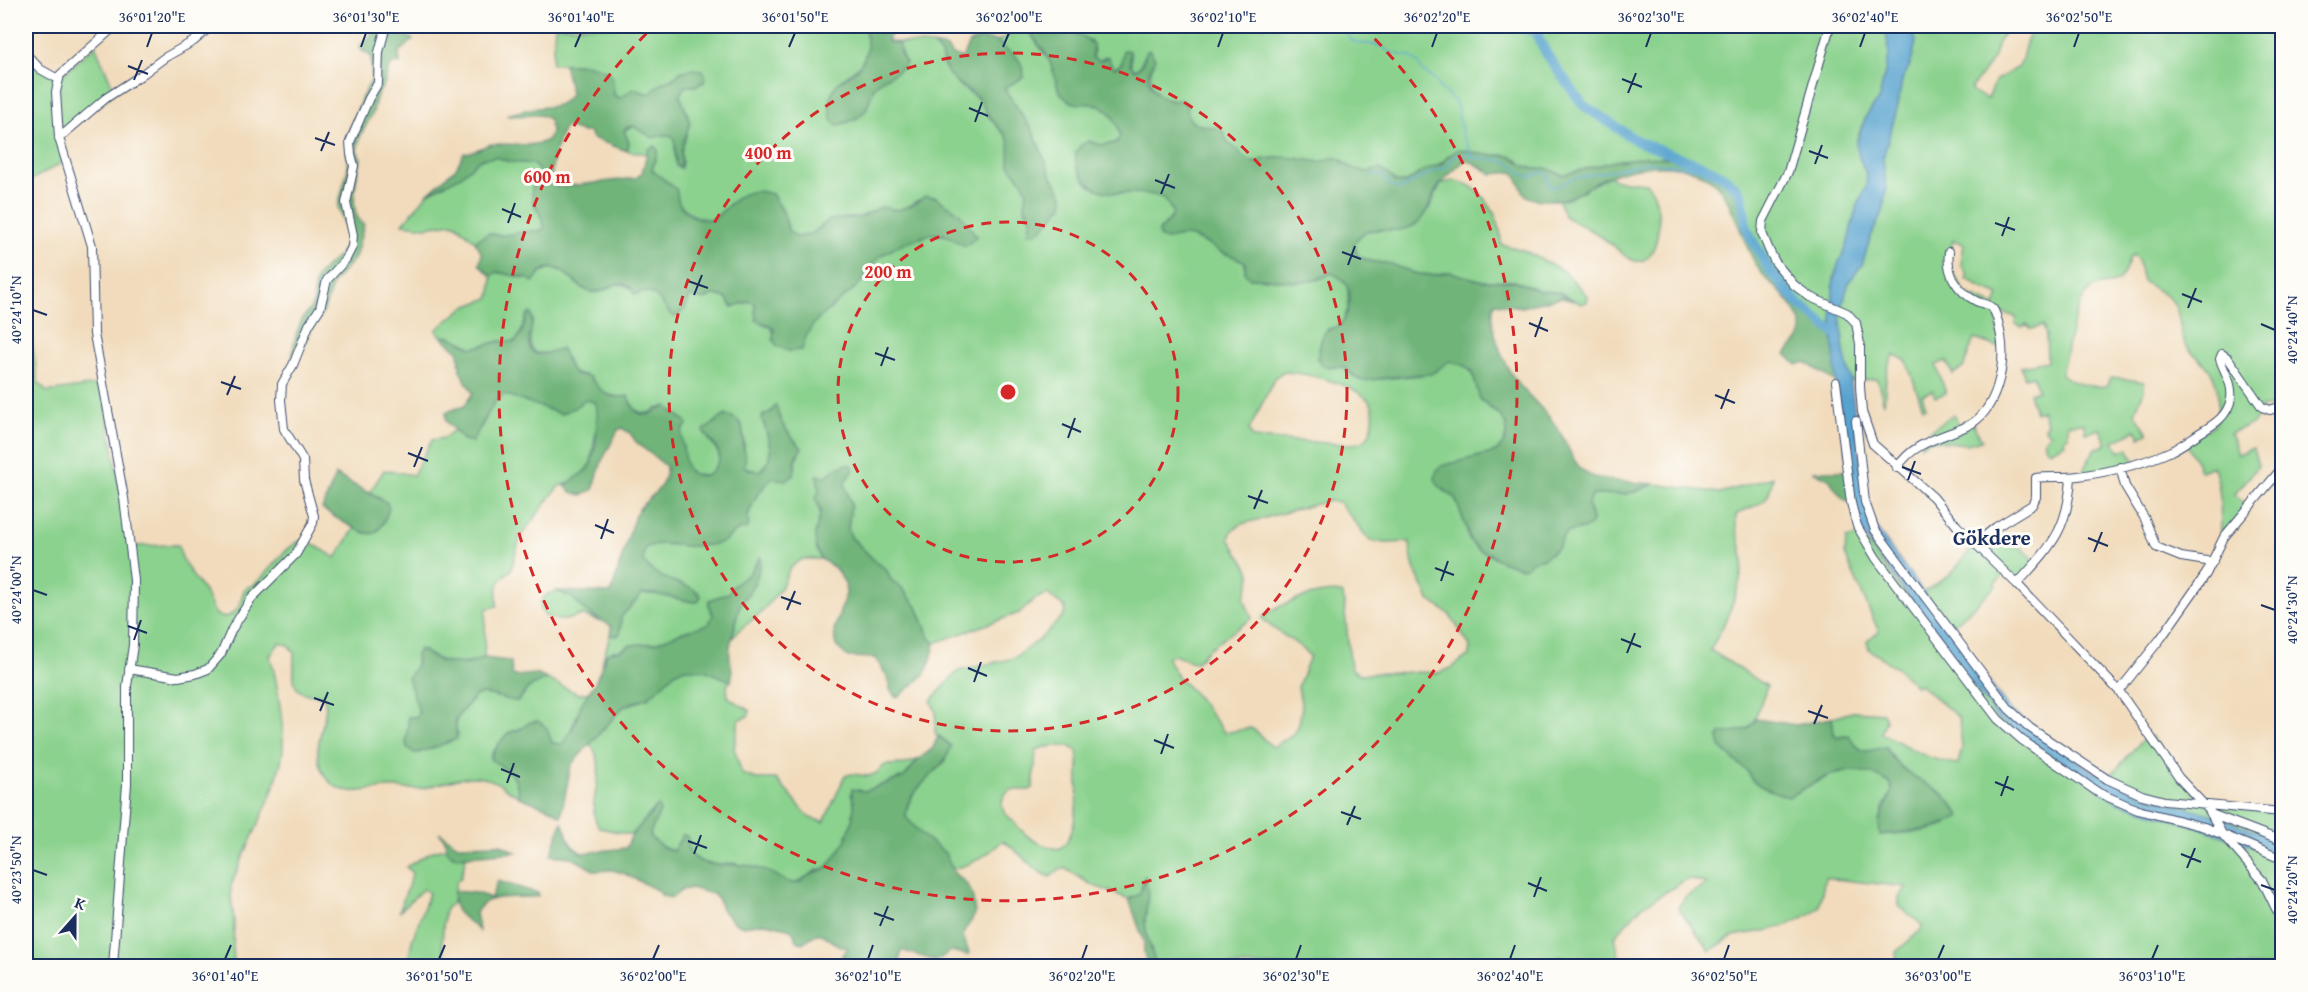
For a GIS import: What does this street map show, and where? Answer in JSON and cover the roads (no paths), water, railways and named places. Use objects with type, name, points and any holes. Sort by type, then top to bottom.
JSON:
[{"type":"street","points":[[113,966],[128,768],[126,712],[134,616],[129,536],[94,334],[92,246],[59,138],[56,105],[58,79],[65,69],[116,26]]},
{"type":"street","points":[[59,138],[106,98],[164,58],[187,46],[211,26]]},
{"type":"street","points":[[129,669],[178,676],[195,674],[208,669],[221,654],[232,629],[251,599],[296,554],[314,523],[304,480],[303,460],[284,429],[282,384],[293,365],[309,325],[320,308],[327,280],[346,259],[352,247],[353,235],[346,203],[354,166],[350,142],[378,83],[379,52],[386,26]]},
{"type":"street","points":[[1830,26],[1793,158],[1781,189],[1765,215],[1762,233],[1775,262],[1794,285],[1810,297],[1847,313],[1856,323],[1860,344],[1861,399],[1852,422],[1851,503],[1857,525],[1867,545],[1998,719],[2008,729],[2124,788],[2166,801],[2283,812]]},
{"type":"street","points":[[26,54],[40,69],[58,79]]},
{"type":"street","points":[[1897,468],[1912,451],[1938,436],[1974,422],[1983,413],[1997,386],[2001,339],[1996,316],[1992,308],[1971,298],[1956,283],[1948,270],[1949,252]]},
{"type":"street","points":[[1976,543],[1996,527],[2031,507],[2036,497],[2036,478],[2071,477],[2120,467],[2170,452],[2221,419],[2228,409],[2231,391],[2220,361],[2222,354],[2228,358],[2262,407],[2273,410],[2283,406]]},
{"type":"street","points":[[1836,382],[1852,422],[1866,502],[1875,530],[2009,709],[2030,728],[2079,781],[2118,802],[2221,832],[2283,859]]},
{"type":"street","points":[[1852,422],[1897,468],[1927,491],[1953,521],[2119,691],[2179,778],[2202,803],[2221,832],[2262,880],[2283,921]]},
{"type":"street","points":[[2120,467],[2125,486],[2145,519],[2156,547],[2181,557],[2213,562]]},
{"type":"street","points":[[2119,691],[2160,639],[2213,562],[2224,537],[2283,468]]},
{"type":"street","points":[[2017,584],[2047,550],[2062,528],[2069,501],[2071,477]]},
{"type":"street","points":[[2212,816],[2283,841]]},
{"type":"water","points":[[1880,26],[1910,26],[1916,41],[1911,63],[1902,80],[1898,105],[1883,158],[1886,191],[1882,212],[1862,265],[1849,282],[1840,313],[1844,352],[1851,381],[1865,502],[1871,521],[2009,709],[2088,768],[2142,795],[2211,814],[2282,841],[2282,859],[2229,837],[2118,802],[1998,719],[1857,525],[1836,382],[1832,322],[1833,284],[1838,264],[1847,245],[1855,213],[1866,186],[1867,175],[1856,144],[1866,116],[1879,99],[1889,55],[1887,37]]},
{"type":"waterway","points":[[1337,26],[1345,30],[1350,39],[1355,42],[1382,46],[1389,52],[1411,57],[1418,63],[1423,72],[1433,78],[1456,103],[1463,137],[1473,157],[1507,162],[1526,176],[1545,173],[1548,175],[1551,187],[1559,186],[1571,179],[1649,162],[1712,170]]},
{"type":"waterway","points":[[1502,26],[1538,38]]},
{"type":"waterway","points":[[1536,26],[1539,40],[1549,58],[1583,105],[1637,141],[1712,170],[1726,178],[1737,189],[1742,196],[1750,236],[1770,271],[1797,302],[1837,335]]},
{"type":"waterway","points":[[1373,175],[1382,175],[1391,186],[1400,189],[1447,167],[1455,155],[1471,155]]},
{"type":"district","name":"Gökdere","points":[[1992,537]]}]
